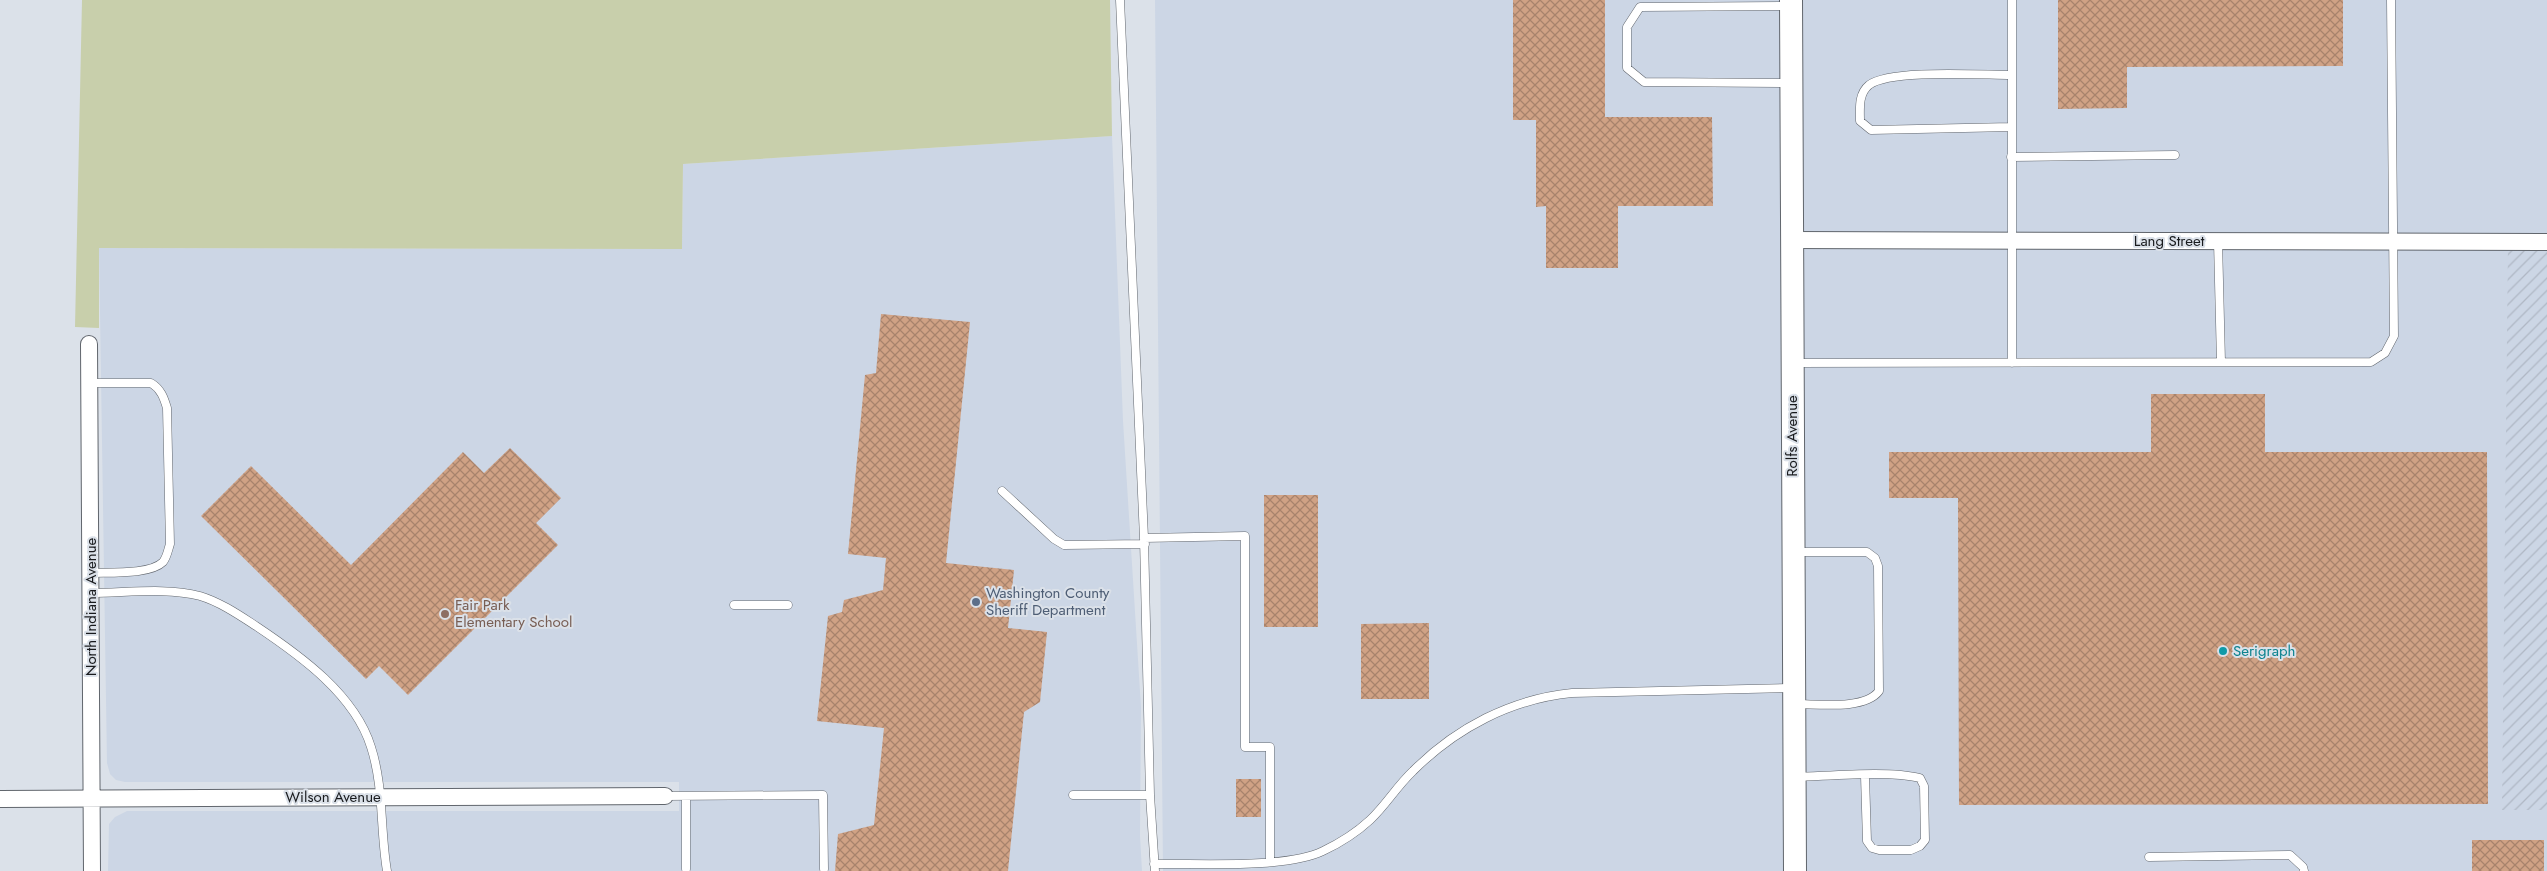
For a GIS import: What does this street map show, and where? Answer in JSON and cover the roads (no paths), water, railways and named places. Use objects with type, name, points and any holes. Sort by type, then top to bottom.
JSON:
[{"type":"street","name":"Rolfs Avenue","points":[[1791,3],[1795,871]]},
{"type":"street","name":"Lang Street","points":[[1791,240],[2547,242]]},
{"type":"street","name":"North Indiana Avenue","points":[[89,344],[92,871]]},
{"type":"street","name":"Wilson Avenue","points":[[0,799],[665,796]]},
{"type":"lane","points":[[1120,0],[1144,541],[1150,796],[1155,867],[1290,861],[1322,852],[1356,832],[1371,819],[1412,772],[1451,738],[1489,716],[1516,704],[1549,696],[1572,693],[1794,696],[1860,703],[1873,699],[1879,691],[1878,566],[1875,558],[1867,552],[1793,552]]},
{"type":"lane","points":[[2012,0],[2012,363]]},
{"type":"lane","points":[[1792,363],[2372,362],[2385,353],[2394,336],[2391,0]]},
{"type":"lane","points":[[1791,3],[1640,6],[1627,27],[1627,68],[1644,82],[1791,83]]},
{"type":"lane","points":[[2011,75],[1917,75],[1882,78],[1868,86],[1859,102],[1860,121],[1870,130],[2011,127]]},
{"type":"lane","points":[[2011,156],[2175,155]]},
{"type":"lane","points":[[2218,241],[2221,362]]},
{"type":"lane","points":[[89,383],[151,383],[157,386],[163,396],[167,408],[170,544],[164,561],[156,567],[143,570],[90,573]]},
{"type":"lane","points":[[1002,491],[1054,539],[1064,545],[1245,536],[1245,747],[1270,747],[1270,862]]},
{"type":"lane","points":[[90,593],[166,592],[200,596],[218,603],[299,654],[353,711],[364,728],[376,767],[380,797],[382,851],[387,871]]},
{"type":"lane","points":[[734,605],[788,605]]},
{"type":"lane","points":[[1794,777],[1910,775],[1920,778],[1924,786],[1925,840],[1920,846],[1911,850],[1879,850],[1872,848],[1867,841],[1865,776]]},
{"type":"lane","points":[[1073,795],[1150,796]]},
{"type":"lane","points":[[665,796],[823,796],[824,869]]},
{"type":"lane","points":[[686,796],[686,869]]},
{"type":"lane","points":[[2149,857],[2290,855],[2304,871]]},
{"type":"place","name":"Washington County Sheriff Department","points":[[976,602]]},
{"type":"place","name":"Fair Park Elementary School","points":[[445,614]]},
{"type":"place","name":"Serigraph","points":[[2223,651]]}]
